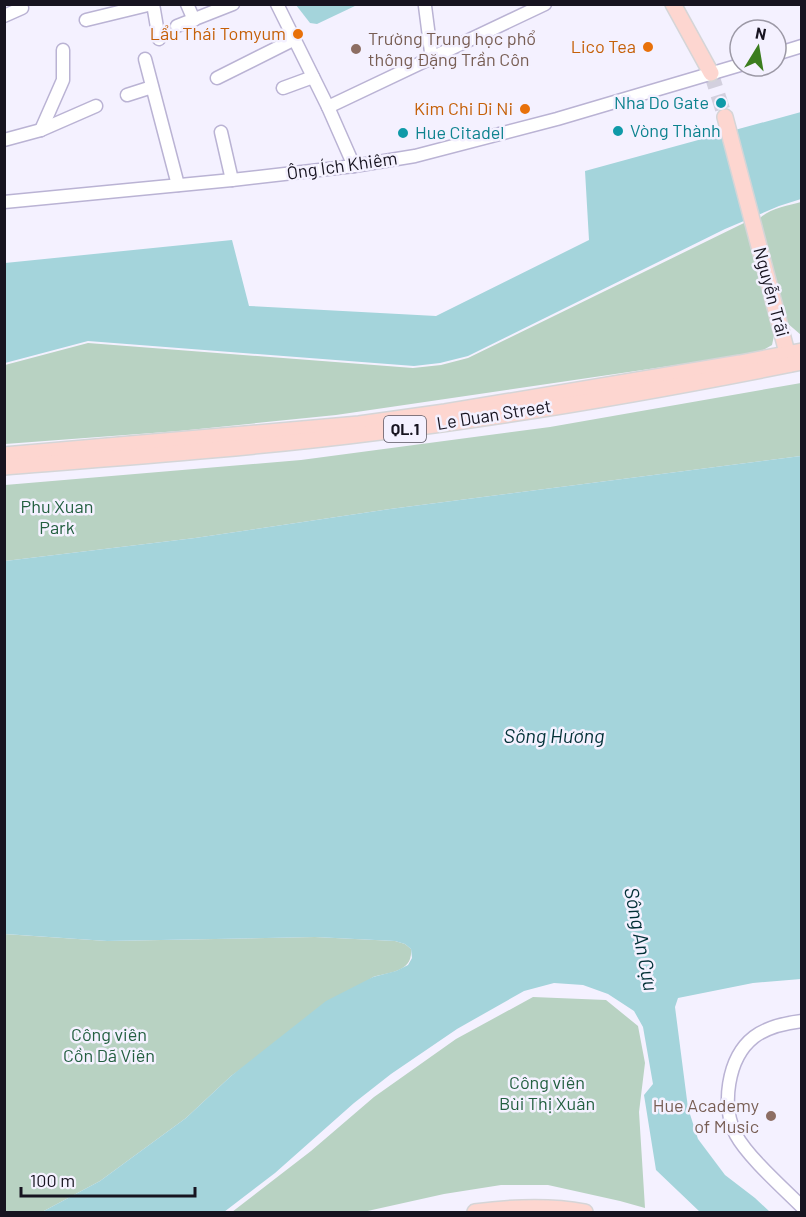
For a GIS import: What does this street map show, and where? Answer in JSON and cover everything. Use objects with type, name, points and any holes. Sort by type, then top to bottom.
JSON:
[{"type":"main road","points":[[673,4],[711,73]]},
{"type":"main road","name":"Nguyễn Trãi","points":[[725,117],[752,220],[795,358]]},
{"type":"main road","name":"Le Duan Street","points":[[4,455],[359,424],[740,363],[795,358]]},
{"type":"main road","name":"Le Duan Street","points":[[4,468],[381,432],[705,382],[795,358]]},
{"type":"main road","points":[[475,1212],[565,1208],[585,1212]]},
{"type":"street","points":[[86,20],[152,4],[159,39]]},
{"type":"street","points":[[187,4],[194,20]]},
{"type":"street","points":[[177,26],[233,4]]},
{"type":"street","points":[[278,4],[354,166]]},
{"type":"street","points":[[328,107],[432,60],[452,47],[544,4]]},
{"type":"street","points":[[425,6],[432,60]]},
{"type":"street","points":[[4,16],[22,8]]},
{"type":"street","points":[[217,78],[295,39]]},
{"type":"street","points":[[41,130],[63,80],[63,50]]},
{"type":"street","points":[[145,59],[178,185]]},
{"type":"street","name":"Ông Ích Khiêm","points":[[5,201],[232,180],[354,166],[415,156],[487,139],[728,68]]},
{"type":"street","points":[[283,88],[313,77]]},
{"type":"street","points":[[127,95],[152,87]]},
{"type":"street","points":[[4,141],[41,130],[96,106]]},
{"type":"street","points":[[221,132],[232,180]]},
{"type":"street","points":[[801,1021],[768,1029],[753,1038],[738,1058],[730,1081],[728,1103],[731,1123],[737,1136],[801,1207]]},
{"type":"green space","points":[[801,202],[801,335],[786,322],[757,222],[771,211]]},
{"type":"green space","points":[[744,223],[749,224],[775,331],[772,345],[758,353],[336,415],[179,431],[5,444],[5,365],[88,343],[413,368],[441,365],[468,358]]},
{"type":"green space","name":"Phu Xuan Park","points":[[801,383],[801,456],[390,509],[195,538],[5,561],[5,485],[301,460],[550,427]]},
{"type":"green space","name":"Công viên Cồn Dã Viên","points":[[4,934],[107,941],[315,937],[395,941],[411,949],[411,957],[405,967],[373,977],[231,1076],[186,1118],[100,1181],[42,1212],[5,1212]]},
{"type":"green space","name":"Công viên Bùi Thị Xuân","points":[[533,997],[606,1000],[638,1026],[645,1063],[639,1112],[645,1208],[548,1185],[501,1185],[444,1194],[363,1212],[232,1212],[311,1151],[374,1097],[456,1039]]},
{"type":"water","points":[[296,5],[357,5],[317,24],[310,23]]},
{"type":"water","points":[[801,112],[801,199],[725,229],[468,356],[414,366],[88,341],[5,363],[5,263],[232,240],[249,306],[436,316],[589,240],[585,171]]},
{"type":"water","name":"Sông Hương","points":[[801,456],[801,979],[753,983],[678,998],[675,1007],[688,1108],[698,1139],[725,1175],[770,1212],[700,1212],[656,1170],[644,1095],[653,1084],[643,1027],[634,1011],[608,994],[583,985],[554,983],[524,991],[457,1029],[391,1074],[354,1103],[275,1173],[224,1212],[42,1212],[100,1181],[186,1118],[231,1076],[326,1001],[373,977],[408,965],[412,958],[411,949],[395,941],[315,937],[107,941],[5,934],[5,561],[195,538],[390,509]]},
{"type":"tunnel","points":[[711,73],[725,117]]},
{"type":"place","name":"Lẩu Thái Tomyum","points":[[298,34]]},
{"type":"place","name":"Lico Tea","points":[[648,47]]},
{"type":"place","name":"Trường Trung học phổ thông Đặng Trần Côn","points":[[356,49]]},
{"type":"place","name":"Nha Do Gate","points":[[721,103]]},
{"type":"place","name":"Kim Chi Di Ni","points":[[525,109]]},
{"type":"place","name":"Vòng Thành","points":[[618,131]]},
{"type":"place","name":"Hue Citadel","points":[[403,133]]},
{"type":"place","name":"Hue Academy of Music","points":[[771,1116]]},
{"type":"water label","name":"Sông An Cựu","points":[[641,939]]}]
